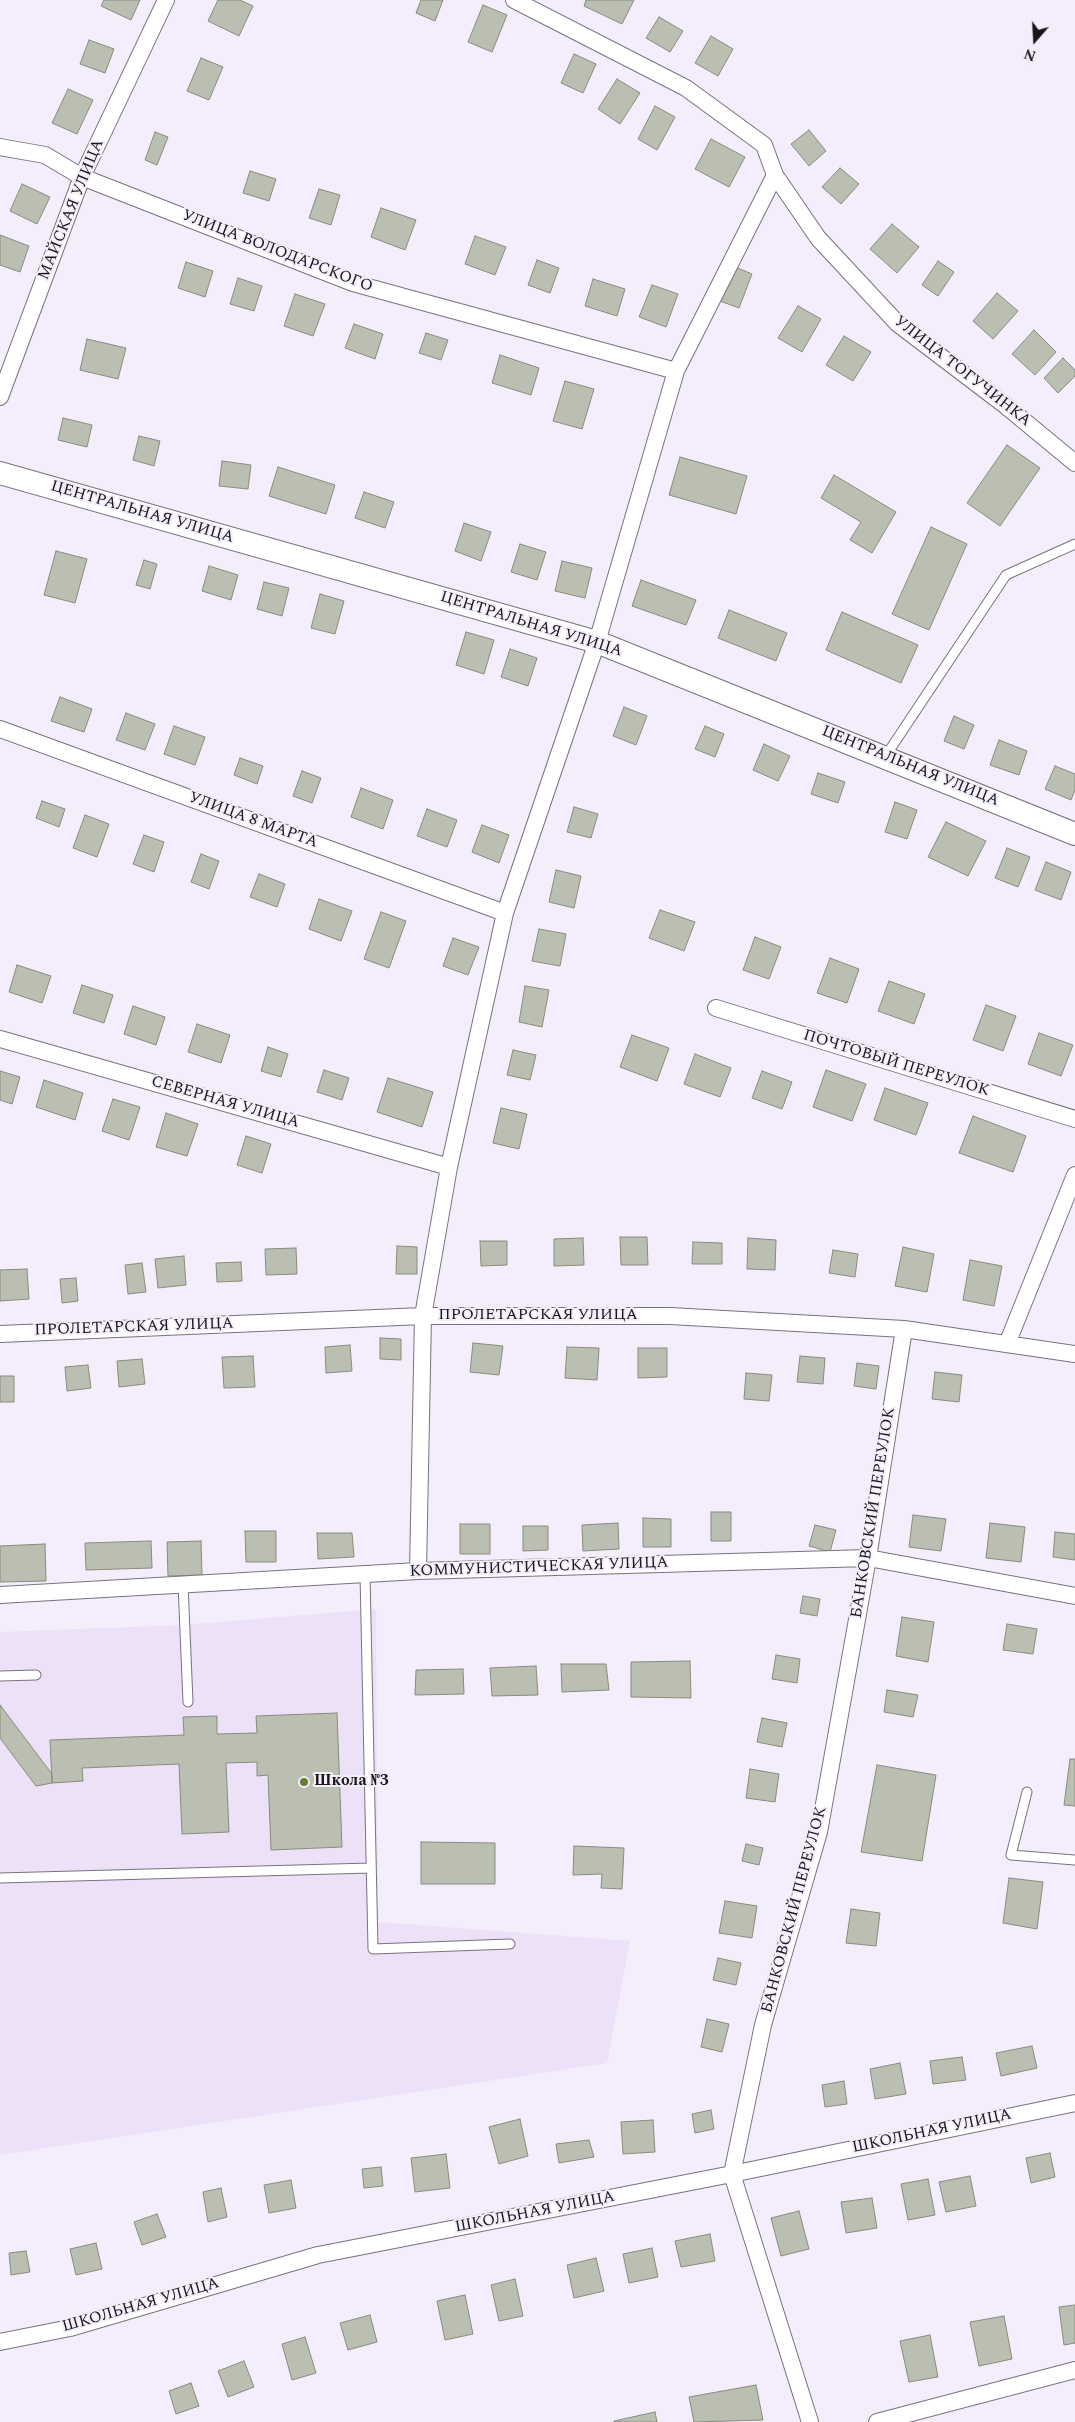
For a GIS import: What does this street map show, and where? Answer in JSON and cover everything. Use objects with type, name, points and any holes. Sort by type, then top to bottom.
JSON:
[{"type":"main road","name":"ЦЕНТРАЛЬНАЯ УЛИЦА","points":[[0,473],[597,642],[1075,834]]},
{"type":"street","name":"МАЙСКАЯ УЛИЦА","points":[[0,397],[82,177],[166,0]]},
{"type":"street","name":"УЛИЦА ТОГУЧИНКА","points":[[514,0],[686,88],[764,145],[775,175],[818,238],[898,324],[1006,406],[1075,462]]},
{"type":"street","name":"УЛИЦА ВОЛОДАРСКОГО","points":[[0,147],[45,155],[82,177],[353,283],[676,371]]},
{"type":"street","points":[[418,1571],[423,1316],[449,1167],[505,913],[597,642],[676,371],[775,175]]},
{"type":"street","name":"УЛИЦА 8 МАРТА","points":[[0,729],[505,913]]},
{"type":"street","name":"ПОЧТОВЫЙ ПЕРЕУЛОК","points":[[716,1008],[1075,1119]]},
{"type":"street","name":"СЕВЕРНАЯ УЛИЦА","points":[[0,1039],[449,1167]]},
{"type":"street","points":[[1007,1344],[1075,1175]]},
{"type":"street","name":"ПРОЛЕТАРСКАЯ УЛИЦА","points":[[0,1334],[423,1316],[670,1316],[904,1329],[1075,1354]]},
{"type":"street","name":"БАНКОВСКИЙ ПЕРЕУЛОК","points":[[810,2422],[732,2174],[763,2025],[819,1832],[868,1558],[904,1329]]},
{"type":"street","name":"КОММУНИСТИЧЕСКАЯ УЛИЦА","points":[[0,1595],[418,1571],[868,1558],[1075,1596]]},
{"type":"street","name":"ШКОЛЬНАЯ УЛИЦА","points":[[0,2342],[70,2328],[318,2255],[732,2174],[1075,2103]]},
{"type":"street","points":[[888,2421],[1075,2370]]},
{"type":"lane","points":[[885,757],[1006,575],[1075,544]]},
{"type":"lane","points":[[365,1574],[373,1948],[510,1944]]},
{"type":"lane","points":[[183,1584],[188,1702]]},
{"type":"lane","points":[[0,1676],[36,1675]]},
{"type":"lane","points":[[1027,1792],[1011,1855],[1075,1860]]},
{"type":"lane","points":[[0,1878],[371,1868]]},
{"type":"shaded area","points":[[376,1609],[378,1922],[630,1941],[607,2063],[0,2155],[0,1632],[185,1625]]},
{"type":"building","points":[[104,0],[140,0],[131,20],[101,6]]},
{"type":"building","points":[[218,0],[240,0],[253,6],[239,36],[208,21]]},
{"type":"building","points":[[421,0],[443,0],[435,21],[416,13]]},
{"type":"building","points":[[586,0],[634,0],[622,24],[584,6]]},
{"type":"building","points":[[483,5],[507,15],[492,52],[468,42]]},
{"type":"building","points":[[659,17],[683,31],[670,52],[646,38]]},
{"type":"building","points":[[711,36],[733,49],[718,76],[695,63]]},
{"type":"building","points":[[89,40],[114,49],[105,73],[80,64]]},
{"type":"building","points":[[574,54],[596,64],[583,93],[561,83]]},
{"type":"building","points":[[201,58],[223,67],[209,100],[187,91]]},
{"type":"building","points":[[617,79],[640,93],[620,124],[598,109]]},
{"type":"building","points":[[68,89],[93,100],[77,134],[52,123]]},
{"type":"building","points":[[655,106],[675,117],[657,150],[638,139]]},
{"type":"building","points":[[809,130],[826,151],[809,166],[791,144]]},
{"type":"building","points":[[155,132],[168,137],[157,165],[145,160]]},
{"type":"building","points":[[711,139],[745,157],[729,187],[695,169]]},
{"type":"building","points":[[840,168],[859,184],[841,204],[822,187]]},
{"type":"building","points":[[250,171],[276,179],[269,201],[243,193]]},
{"type":"building","points":[[22,184],[50,197],[37,224],[10,211]]},
{"type":"building","points":[[319,189],[340,195],[331,225],[309,218]]},
{"type":"building","points":[[381,208],[416,220],[405,250],[371,237]]},
{"type":"building","points":[[892,224],[919,247],[897,273],[870,249]]},
{"type":"building","points":[[0,235],[29,246],[20,272],[0,265]]},
{"type":"building","points":[[475,236],[506,247],[495,275],[465,264]]},
{"type":"building","points":[[537,260],[559,268],[550,293],[528,285]]},
{"type":"building","points":[[938,261],[954,272],[938,296],[922,285]]},
{"type":"building","points":[[186,262],[213,271],[205,297],[178,288]]},
{"type":"building","points":[[733,266],[752,274],[739,308],[720,301]]},
{"type":"building","points":[[238,278],[262,286],[254,311],[230,304]]},
{"type":"building","points":[[593,279],[625,289],[617,316],[585,306]]},
{"type":"building","points":[[652,285],[678,294],[666,327],[639,317]]},
{"type":"building","points":[[997,293],[1018,311],[993,339],[973,321]]},
{"type":"building","points":[[295,294],[325,304],[313,336],[284,326]]},
{"type":"building","points":[[798,306],[821,319],[802,352],[778,338]]},
{"type":"building","points":[[354,324],[383,334],[375,359],[345,348]]},
{"type":"building","points":[[1034,330],[1056,352],[1035,375],[1012,354]]},
{"type":"building","points":[[426,333],[448,340],[441,360],[419,353]]},
{"type":"building","points":[[844,336],[871,352],[853,381],[826,365]]},
{"type":"building","points":[[87,339],[126,348],[118,379],[80,370]]},
{"type":"building","points":[[500,355],[539,368],[531,395],[492,383]]},
{"type":"building","points":[[1063,358],[1075,370],[1075,376],[1058,393],[1044,378]]},
{"type":"building","points":[[565,381],[594,389],[582,429],[553,421]]},
{"type":"building","points":[[63,418],[92,425],[87,447],[58,440]]},
{"type":"building","points":[[139,436],[160,441],[154,466],[133,460]]},
{"type":"building","points":[[1007,445],[1040,468],[1000,526],[967,503]]},
{"type":"building","points":[[680,457],[747,476],[736,514],[669,495]]},
{"type":"building","points":[[222,461],[251,465],[248,489],[219,486]]},
{"type":"building","points":[[278,467],[335,485],[326,514],[269,496]]},
{"type":"building","points":[[834,475],[896,512],[872,553],[850,540],[861,522],[821,498]]},
{"type":"building","points":[[364,492],[394,502],[385,528],[355,518]]},
{"type":"building","points":[[464,523],[491,532],[481,561],[455,551]]},
{"type":"building","points":[[931,527],[967,544],[929,630],[892,614]]},
{"type":"building","points":[[520,544],[546,552],[537,580],[511,572]]},
{"type":"building","points":[[56,551],[87,559],[75,603],[44,595]]},
{"type":"building","points":[[144,560],[157,564],[150,589],[136,585]]},
{"type":"building","points":[[562,561],[592,568],[585,598],[555,591]]},
{"type":"building","points":[[209,566],[238,575],[231,600],[202,591]]},
{"type":"building","points":[[641,580],[696,600],[686,625],[632,606]]},
{"type":"building","points":[[264,582],[289,588],[282,616],[257,609]]},
{"type":"building","points":[[320,594],[344,601],[335,634],[311,628]]},
{"type":"building","points":[[729,610],[787,633],[776,661],[718,638]]},
{"type":"building","points":[[842,612],[918,645],[901,683],[826,650]]},
{"type":"building","points":[[466,632],[494,640],[484,674],[456,665]]},
{"type":"building","points":[[510,649],[537,658],[528,686],[501,677]]},
{"type":"building","points":[[60,697],[92,709],[84,732],[51,721]]},
{"type":"building","points":[[624,707],[647,716],[636,745],[613,736]]},
{"type":"building","points":[[126,713],[155,724],[145,750],[116,740]]},
{"type":"building","points":[[954,716],[974,725],[964,749],[944,741]]},
{"type":"building","points":[[174,726],[205,737],[195,765],[164,754]]},
{"type":"building","points":[[705,726],[724,734],[715,757],[695,749]]},
{"type":"building","points":[[999,740],[1027,751],[1019,775],[990,765]]},
{"type":"building","points":[[764,744],[790,756],[778,781],[753,770]]},
{"type":"building","points":[[240,758],[263,766],[257,784],[234,775]]},
{"type":"building","points":[[1055,766],[1075,774],[1075,790],[1071,800],[1045,789]]},
{"type":"building","points":[[302,771],[321,778],[312,803],[293,796]]},
{"type":"building","points":[[818,773],[845,782],[838,803],[811,794]]},
{"type":"building","points":[[361,788],[393,800],[383,829],[351,817]]},
{"type":"building","points":[[42,801],[65,809],[59,827],[36,818]]},
{"type":"building","points":[[895,802],[917,810],[907,839],[885,832]]},
{"type":"building","points":[[574,807],[598,814],[591,838],[567,832]]},
{"type":"building","points":[[427,809],[457,820],[447,847],[417,836]]},
{"type":"building","points":[[85,815],[109,824],[97,857],[73,848]]},
{"type":"building","points":[[946,822],[986,841],[968,876],[928,857]]},
{"type":"building","points":[[482,825],[509,835],[499,863],[472,852]]},
{"type":"building","points":[[144,835],[164,842],[154,872],[133,864]]},
{"type":"building","points":[[1007,848],[1030,857],[1018,887],[995,878]]},
{"type":"building","points":[[201,854],[219,861],[209,889],[191,882]]},
{"type":"building","points":[[1046,862],[1071,872],[1061,900],[1035,890]]},
{"type":"building","points":[[556,870],[581,876],[574,908],[549,902]]},
{"type":"building","points":[[259,874],[285,884],[277,907],[250,897]]},
{"type":"building","points":[[319,899],[352,911],[341,941],[309,929]]},
{"type":"building","points":[[660,910],[695,922],[684,951],[649,938]]},
{"type":"building","points":[[381,912],[406,921],[389,968],[364,959]]},
{"type":"building","points":[[539,929],[566,934],[560,966],[532,961]]},
{"type":"building","points":[[755,937],[781,947],[769,979],[743,970]]},
{"type":"building","points":[[453,938],[479,947],[468,975],[443,966]]},
{"type":"building","points":[[830,958],[859,969],[847,1003],[817,993]]},
{"type":"building","points":[[17,965],[51,976],[42,1003],[9,992]]},
{"type":"building","points":[[889,981],[925,994],[914,1024],[878,1011]]},
{"type":"building","points":[[82,985],[113,995],[104,1023],[73,1013]]},
{"type":"building","points":[[525,986],[549,990],[542,1027],[519,1022]]},
{"type":"building","points":[[986,1005],[1016,1016],[1003,1051],[973,1040]]},
{"type":"building","points":[[133,1006],[165,1017],[156,1045],[124,1034]]},
{"type":"building","points":[[197,1024],[230,1035],[221,1063],[188,1052]]},
{"type":"building","points":[[1039,1033],[1073,1045],[1061,1076],[1028,1064]]},
{"type":"building","points":[[632,1035],[669,1048],[657,1081],[620,1067]]},
{"type":"building","points":[[268,1047],[288,1054],[281,1077],[261,1071]]},
{"type":"building","points":[[513,1050],[536,1055],[530,1080],[507,1075]]},
{"type":"building","points":[[695,1054],[731,1068],[720,1097],[684,1084]]},
{"type":"building","points":[[324,1070],[349,1078],[342,1100],[317,1092]]},
{"type":"building","points":[[826,1070],[866,1084],[852,1121],[813,1107]]},
{"type":"building","points":[[0,1071],[20,1077],[12,1104],[0,1100]]},
{"type":"building","points":[[762,1071],[792,1082],[782,1109],[752,1098]]},
{"type":"building","points":[[388,1078],[433,1092],[422,1127],[377,1112]]},
{"type":"building","points":[[44,1080],[83,1093],[75,1120],[36,1107]]},
{"type":"building","points":[[885,1088],[928,1103],[916,1135],[874,1120]]},
{"type":"building","points":[[113,1099],[140,1107],[129,1140],[102,1131]]},
{"type":"building","points":[[501,1108],[527,1114],[519,1149],[493,1143]]},
{"type":"building","points":[[166,1113],[198,1124],[187,1156],[156,1147]]},
{"type":"building","points":[[973,1116],[1026,1136],[1013,1172],[959,1153]]},
{"type":"building","points":[[246,1136],[271,1144],[262,1173],[237,1165]]},
{"type":"building","points":[[620,1237],[647,1237],[648,1265],[621,1265]]},
{"type":"building","points":[[583,1238],[584,1265],[554,1266],[554,1239]]},
{"type":"building","points":[[748,1238],[776,1240],[775,1270],[747,1269]]},
{"type":"building","points":[[480,1241],[507,1241],[507,1265],[481,1266]]},
{"type":"building","points":[[693,1242],[722,1243],[722,1264],[692,1264]]},
{"type":"building","points":[[397,1246],[417,1247],[417,1274],[396,1274]]},
{"type":"building","points":[[903,1247],[934,1254],[927,1292],[895,1286]]},
{"type":"building","points":[[296,1248],[297,1274],[266,1275],[265,1249]]},
{"type":"building","points":[[833,1250],[858,1254],[855,1277],[829,1273]]},
{"type":"building","points":[[184,1256],[186,1285],[158,1288],[155,1259]]},
{"type":"building","points":[[970,1260],[1002,1266],[994,1306],[963,1300]]},
{"type":"building","points":[[241,1262],[242,1281],[217,1282],[216,1263]]},
{"type":"building","points":[[142,1263],[146,1292],[128,1294],[125,1265]]},
{"type":"building","points":[[27,1269],[29,1299],[0,1301],[0,1270]]},
{"type":"building","points":[[76,1278],[78,1301],[62,1303],[60,1279]]},
{"type":"building","points":[[380,1338],[401,1339],[401,1360],[380,1359]]},
{"type":"building","points":[[473,1343],[503,1346],[499,1375],[470,1372]]},
{"type":"building","points":[[350,1345],[352,1371],[326,1373],[325,1347]]},
{"type":"building","points":[[567,1347],[599,1348],[597,1380],[565,1378]]},
{"type":"building","points":[[638,1348],[667,1348],[667,1377],[638,1378]]},
{"type":"building","points":[[253,1356],[255,1387],[224,1388],[222,1357]]},
{"type":"building","points":[[800,1356],[825,1358],[823,1384],[797,1382]]},
{"type":"building","points":[[142,1359],[145,1384],[119,1387],[117,1361]]},
{"type":"building","points":[[857,1363],[879,1366],[876,1389],[854,1386]]},
{"type":"building","points":[[88,1365],[91,1388],[67,1391],[65,1367]]},
{"type":"building","points":[[935,1372],[962,1375],[959,1402],[932,1399]]},
{"type":"building","points":[[746,1373],[772,1375],[769,1401],[744,1399]]},
{"type":"building","points":[[0,1376],[14,1376],[14,1402],[0,1402]]},
{"type":"building","points":[[711,1512],[731,1512],[731,1541],[711,1541]]},
{"type":"building","points":[[913,1515],[946,1519],[941,1551],[909,1547]]},
{"type":"building","points":[[643,1518],[671,1519],[671,1547],[643,1547]]},
{"type":"building","points":[[618,1523],[619,1549],[583,1551],[582,1525]]},
{"type":"building","points":[[990,1523],[1025,1527],[1021,1562],[986,1558]]},
{"type":"building","points":[[460,1524],[490,1524],[490,1554],[460,1554]]},
{"type":"building","points":[[815,1525],[836,1530],[830,1552],[809,1546]]},
{"type":"building","points":[[523,1526],[548,1526],[548,1550],[523,1551]]},
{"type":"building","points":[[245,1531],[276,1531],[276,1562],[246,1562]]},
{"type":"building","points":[[1055,1532],[1075,1534],[1075,1560],[1053,1557]]},
{"type":"building","points":[[317,1533],[352,1533],[354,1557],[318,1559]]},
{"type":"building","points":[[151,1541],[152,1568],[86,1570],[85,1543]]},
{"type":"building","points":[[201,1541],[202,1575],[168,1576],[167,1542]]},
{"type":"building","points":[[45,1544],[46,1581],[0,1582],[0,1546]]},
{"type":"building","points":[[803,1596],[820,1599],[817,1616],[800,1613]]},
{"type":"building","points":[[902,1617],[934,1622],[928,1662],[896,1656]]},
{"type":"building","points":[[1007,1624],[1037,1629],[1033,1654],[1003,1650]]},
{"type":"building","points":[[776,1655],[800,1659],[797,1683],[772,1679]]},
{"type":"building","points":[[690,1661],[691,1698],[631,1697],[631,1662]]},
{"type":"building","points":[[561,1664],[606,1664],[609,1690],[562,1692]]},
{"type":"building","points":[[536,1666],[538,1695],[492,1696],[490,1668]]},
{"type":"building","points":[[463,1669],[464,1694],[415,1695],[416,1670]]},
{"type":"building","points":[[887,1690],[918,1695],[913,1717],[884,1712]]},
{"type":"building","points":[[0,1705],[52,1774],[52,1783],[36,1786],[0,1738]]},
{"type":"building","name":"Школа №3","points":[[337,1713],[342,1847],[271,1850],[268,1775],[257,1776],[257,1762],[226,1763],[229,1832],[182,1834],[179,1764],[82,1768],[83,1781],[52,1783],[50,1740],[184,1735],[183,1717],[217,1716],[217,1734],[257,1733],[256,1716]]},
{"type":"building","points":[[762,1718],[787,1723],[782,1747],[757,1742]]},
{"type":"building","points":[[1070,1759],[1075,1759],[1075,1806],[1064,1805]]},
{"type":"building","points":[[877,1765],[936,1775],[922,1861],[861,1852]]},
{"type":"building","points":[[750,1769],[779,1774],[775,1802],[746,1798]]},
{"type":"building","points":[[421,1842],[495,1843],[495,1884],[421,1884]]},
{"type":"building","points":[[746,1844],[763,1848],[759,1865],[742,1861]]},
{"type":"building","points":[[574,1846],[624,1848],[622,1889],[601,1888],[602,1874],[573,1875]]},
{"type":"building","points":[[1009,1878],[1043,1882],[1037,1929],[1003,1923]]},
{"type":"building","points":[[725,1901],[757,1906],[752,1938],[719,1933]]},
{"type":"building","points":[[851,1909],[880,1913],[876,1946],[846,1943]]},
{"type":"building","points":[[718,1958],[741,1963],[736,1985],[713,1980]]},
{"type":"building","points":[[707,2019],[729,2024],[722,2052],[701,2047]]},
{"type":"building","points":[[1032,2046],[1037,2068],[1001,2076],[996,2053]]},
{"type":"building","points":[[962,2057],[966,2080],[933,2084],[930,2061]]},
{"type":"building","points":[[900,2063],[906,2094],[875,2099],[870,2069]]},
{"type":"building","points":[[844,2081],[847,2104],[825,2107],[822,2085]]},
{"type":"building","points":[[711,2110],[714,2129],[695,2133],[692,2114]]},
{"type":"building","points":[[520,2119],[528,2156],[499,2164],[489,2127]]},
{"type":"building","points":[[653,2120],[655,2152],[623,2154],[621,2122]]},
{"type":"building","points":[[589,2140],[594,2157],[559,2163],[556,2144]]},
{"type":"building","points":[[1050,2153],[1055,2177],[1031,2183],[1026,2158]]},
{"type":"building","points":[[446,2154],[450,2188],[415,2192],[411,2158]]},
{"type":"building","points":[[381,2167],[383,2186],[364,2188],[362,2169]]},
{"type":"building","points":[[970,2176],[976,2206],[946,2212],[939,2182]]},
{"type":"building","points":[[928,2179],[935,2215],[908,2220],[901,2184]]},
{"type":"building","points":[[291,2180],[296,2208],[269,2213],[264,2185]]},
{"type":"building","points":[[221,2188],[227,2217],[208,2222],[203,2192]]},
{"type":"building","points":[[872,2198],[877,2228],[846,2233],[841,2202]]},
{"type":"building","points":[[799,2211],[809,2249],[781,2256],[771,2218]]},
{"type":"building","points":[[157,2214],[166,2237],[142,2245],[134,2222]]},
{"type":"building","points":[[710,2234],[715,2261],[681,2267],[675,2241]]},
{"type":"building","points":[[96,2243],[102,2269],[76,2275],[70,2249]]},
{"type":"building","points":[[652,2248],[658,2277],[629,2283],[623,2254]]},
{"type":"building","points":[[26,2251],[30,2272],[11,2275],[9,2253]]},
{"type":"building","points":[[596,2258],[604,2291],[574,2298],[567,2265]]},
{"type":"building","points":[[515,2279],[523,2316],[499,2321],[491,2285]]},
{"type":"building","points":[[465,2295],[473,2334],[445,2340],[437,2301]]},
{"type":"building","points":[[1075,2305],[1075,2343],[1064,2345],[1059,2307]]},
{"type":"building","points":[[370,2315],[377,2342],[348,2350],[340,2323]]},
{"type":"building","points":[[1004,2316],[1012,2359],[979,2366],[970,2322]]},
{"type":"building","points":[[930,2335],[938,2377],[909,2382],[900,2341]]},
{"type":"building","points":[[305,2337],[316,2373],[292,2380],[282,2344]]},
{"type":"building","points":[[244,2361],[254,2387],[228,2397],[218,2371]]},
{"type":"building","points":[[191,2383],[199,2406],[176,2414],[169,2391]]},
{"type":"building","points":[[756,2385],[763,2420],[694,2422],[689,2397]]},
{"type":"building","points":[[655,2412],[657,2422],[614,2422],[614,2421]]},
{"type":"place","name":"Школа №3","points":[[304,1782]]}]
